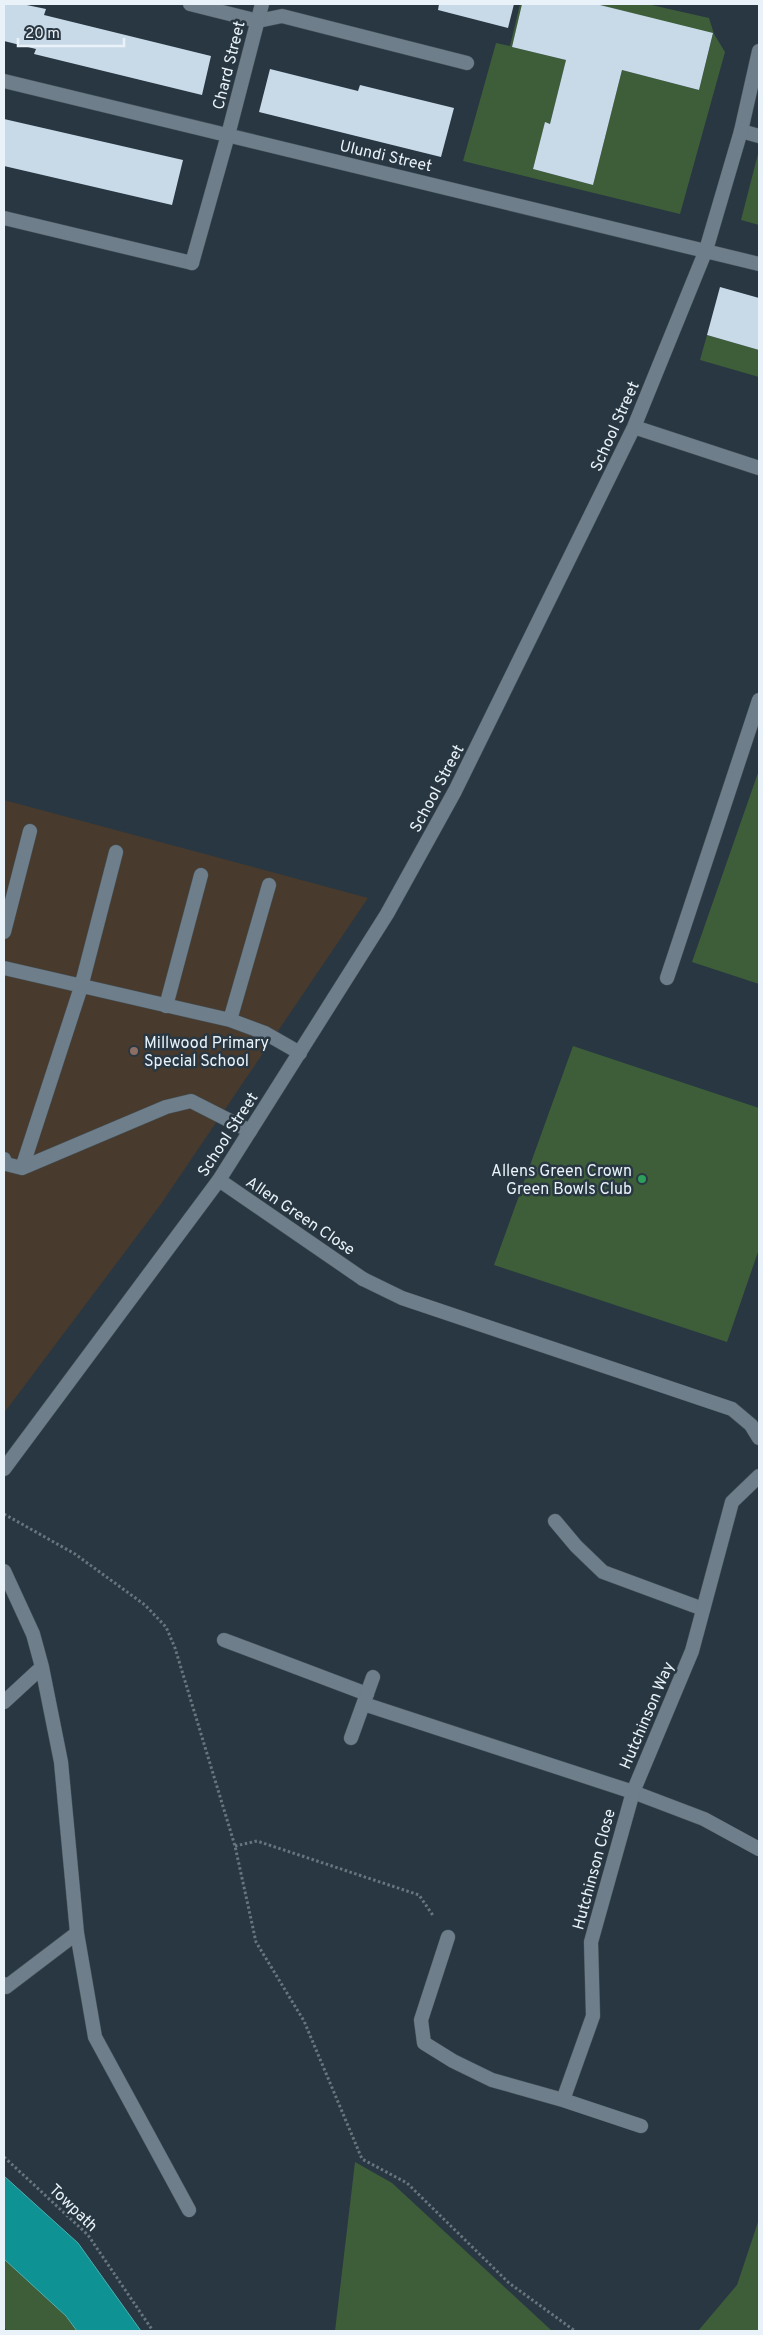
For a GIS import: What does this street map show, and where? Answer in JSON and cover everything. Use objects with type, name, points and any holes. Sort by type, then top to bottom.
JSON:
[{"type":"street","points":[[190,4],[258,21],[282,16],[467,63]]},
{"type":"street","name":"Chard Street","points":[[4,218],[192,263],[262,4]]},
{"type":"street","name":"School Street","points":[[4,1469],[219,1180],[387,914],[455,791],[634,427],[706,250],[741,131],[759,52]]},
{"type":"street","name":"Ulundi Street","points":[[4,81],[759,264]]},
{"type":"street","points":[[741,131],[759,136]]},
{"type":"street","points":[[634,427],[759,468]]},
{"type":"street","points":[[666,978],[759,700]]},
{"type":"street","points":[[4,932],[30,831]]},
{"type":"street","points":[[22,1168],[81,987],[116,852]]},
{"type":"street","points":[[166,1006],[201,875]]},
{"type":"street","points":[[230,1020],[269,885]]},
{"type":"street","points":[[4,968],[230,1020],[265,1033],[300,1053]]},
{"type":"street","points":[[4,1159],[6,1164],[22,1168],[166,1107],[191,1102],[250,1131]]},
{"type":"street","name":"Allen Green Close","points":[[219,1180],[363,1279],[402,1298],[732,1409],[751,1425],[759,1438]]},
{"type":"street","name":"Hutchinson Way","points":[[224,1640],[366,1699],[632,1792],[692,1651],[732,1502],[759,1476]]},
{"type":"street","points":[[555,1521],[576,1546],[603,1572],[703,1609]]},
{"type":"street","points":[[4,1571],[33,1634],[42,1667],[61,1762],[77,1933],[95,2037],[189,2210]]},
{"type":"street","points":[[4,1702],[42,1667]]},
{"type":"street","points":[[350,1738],[374,1677]]},
{"type":"street","points":[[632,1792],[704,1819],[759,1849]]},
{"type":"street","name":"Hutchinson Close","points":[[563,2100],[592,2016],[591,1942],[632,1792]]},
{"type":"street","points":[[4,1984],[6,1987],[77,1933]]},
{"type":"street","points":[[448,1937],[421,2020],[424,2043],[453,2061],[492,2080],[563,2100],[641,2126]]},
{"type":"path","points":[[4,1514],[75,1554],[146,1605],[166,1627],[175,1648],[235,1846],[256,1942],[304,2020],[362,2159],[407,2183],[509,2284],[575,2331]]},
{"type":"path","points":[[235,1846],[257,1841],[419,1895],[448,1937]]},
{"type":"path","name":"Towpath","points":[[4,2157],[88,2235],[153,2331]]},
{"type":"shaded area","points":[[520,4],[522,4],[512,47],[566,60],[550,124],[545,123],[533,169],[593,185],[622,70],[699,90],[713,34],[596,4],[647,4],[709,18],[714,34],[725,52],[680,214],[463,161],[496,43],[510,46]]},
{"type":"shaded area","points":[[759,150],[759,225],[741,220]]},
{"type":"shaded area","points":[[707,335],[759,350],[759,377],[700,360]]},
{"type":"shaded area","points":[[759,770],[759,984],[692,962]]},
{"type":"shaded area","name":"Millwood Primary Special School","points":[[4,800],[368,898],[161,1204],[4,1413]]},
{"type":"shaded area","name":"Allens Green Crown Green Bowls Club","points":[[573,1046],[759,1108],[759,1249],[727,1342],[494,1265]]},
{"type":"shaded area","points":[[355,2162],[392,2183],[552,2331],[335,2331]]},
{"type":"shaded area","points":[[4,2176],[78,2243],[141,2331],[77,2331],[66,2316],[4,2259]]},
{"type":"shaded area","points":[[759,2219],[759,2331],[698,2331],[737,2285]]},
{"type":"shaded area","points":[[4,2257],[66,2316],[77,2331],[8,2331],[4,2328]]},
{"type":"building","points":[[4,4],[22,4],[46,9],[44,15],[211,56],[202,95],[34,54],[36,49],[4,41]]},
{"type":"building","points":[[439,4],[514,4],[508,28],[438,10]]},
{"type":"building","points":[[522,4],[596,4],[713,33],[699,90],[622,70],[593,185],[533,169],[545,122],[550,124],[566,60],[512,47]]},
{"type":"building","points":[[270,69],[358,91],[360,85],[454,108],[441,157],[259,112]]},
{"type":"building","points":[[4,119],[183,160],[172,205],[4,166]]},
{"type":"building","points":[[720,287],[759,298],[759,350],[707,335]]},
{"type":"place","name":"Millwood Primary Special School","points":[[134,1051]]},
{"type":"place","name":"Allens Green Crown Green Bowls Club","points":[[642,1179]]}]
